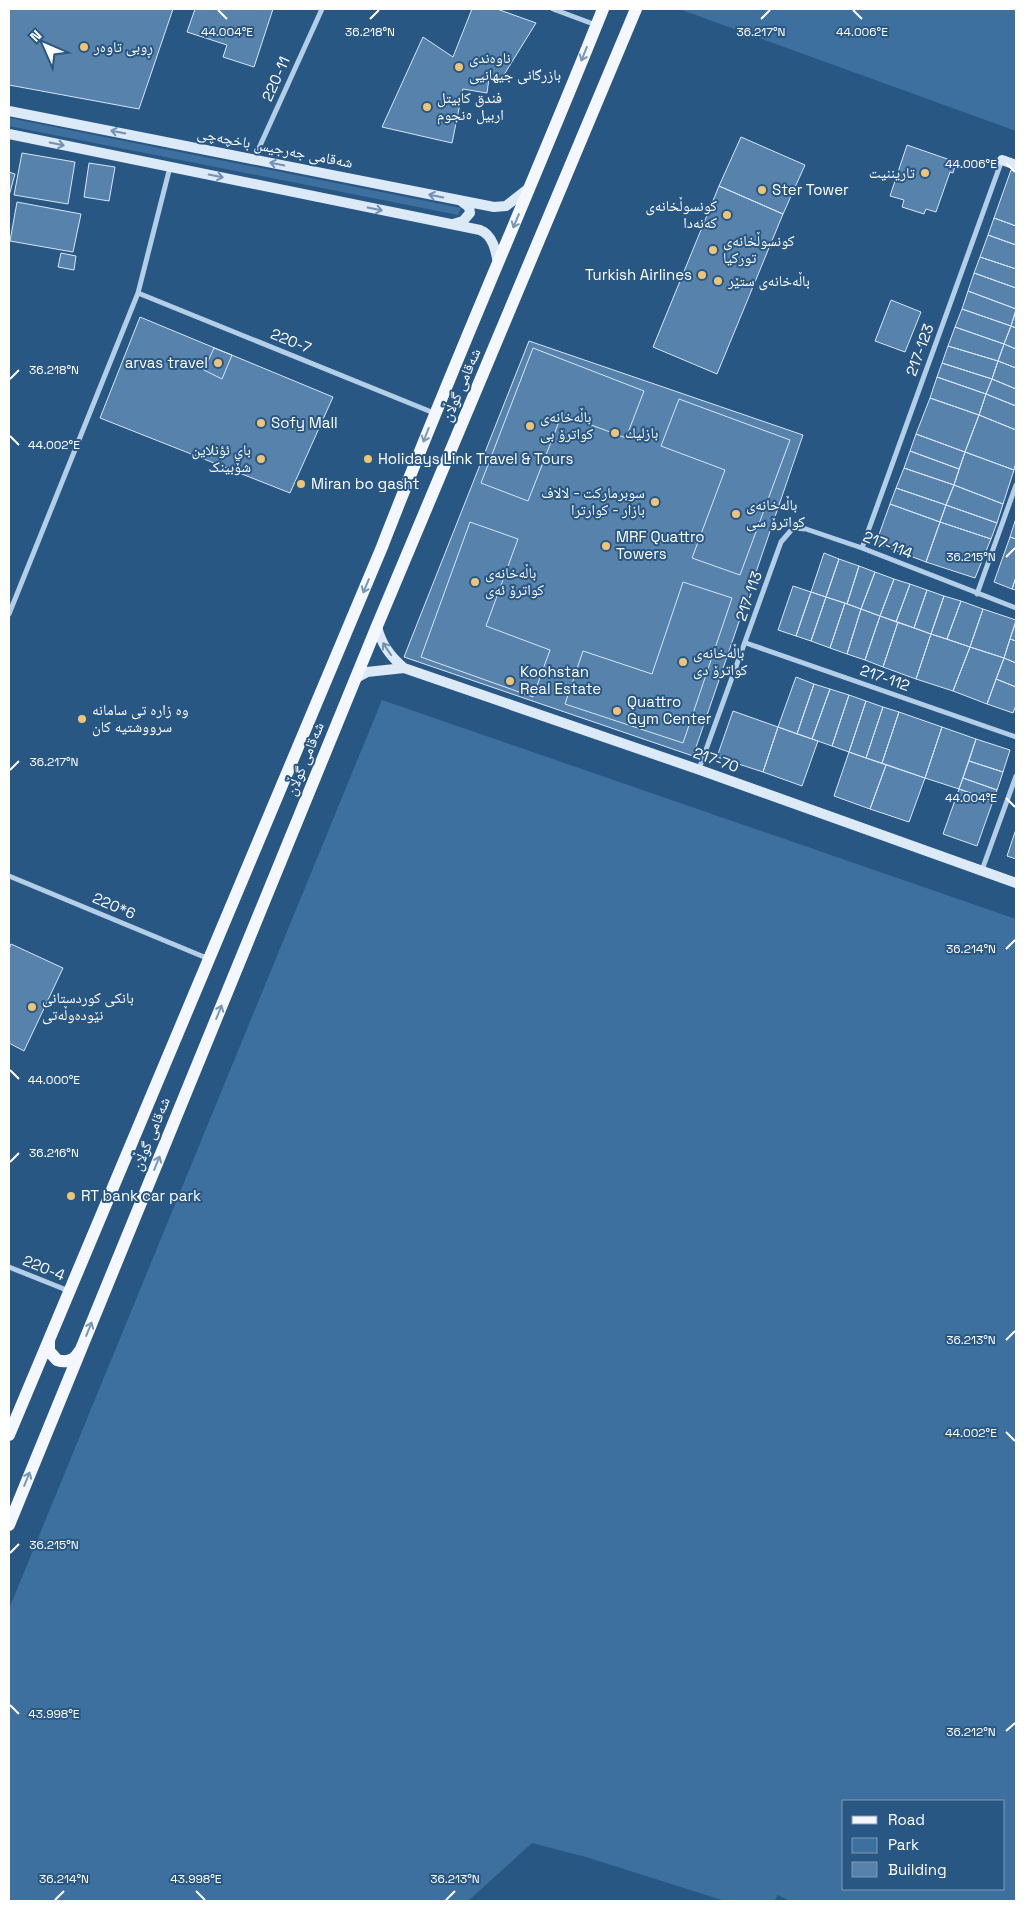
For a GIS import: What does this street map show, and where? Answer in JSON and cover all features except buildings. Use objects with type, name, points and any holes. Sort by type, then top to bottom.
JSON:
[{"type":"main road","name":"شەقامی گوڵان","points":[[9,1435],[382,547],[434,413],[530,188],[602,9]]},
{"type":"main road","name":"شەقامی گوڵان","points":[[9,1524],[377,626],[636,9]]},
{"type":"main road","points":[[49,1340],[49,1352],[57,1360],[68,1362],[73,1360],[80,1350]]},
{"type":"street","name":"220-11","points":[[253,159],[322,9]]},
{"type":"street","points":[[553,9],[596,26]]},
{"type":"street","name":"شەقامی جەرجیس باخچەچی","points":[[9,111],[494,207],[503,207],[530,188]]},
{"type":"street","points":[[9,134],[486,232],[493,243],[498,264]]},
{"type":"street","points":[[1002,160],[1016,165]]},
{"type":"street","name":"217-123","points":[[862,548],[1002,160]]},
{"type":"street","points":[[9,614],[138,293],[170,167]]},
{"type":"street","points":[[452,224],[463,221],[470,213],[466,204],[458,200]]},
{"type":"street","name":"220-7","points":[[138,293],[434,413]]},
{"type":"street","points":[[977,594],[1016,485]]},
{"type":"street","name":"217-114","points":[[781,542],[793,528],[800,529],[862,548],[1016,608]]},
{"type":"street","name":"217-113","points":[[700,770],[781,542]]},
{"type":"street","name":"217-70","points":[[377,626],[380,639],[386,649],[404,668]]},
{"type":"street","name":"217-112","points":[[746,643],[1016,737]]},
{"type":"street","name":"217-70","points":[[356,678],[367,672],[404,668],[700,770],[1016,883]]},
{"type":"street","points":[[982,870],[1016,776]]},
{"type":"street","name":"220*6","points":[[9,876],[210,959]]},
{"type":"street","name":"220-4","points":[[9,1267],[70,1292]]},
{"type":"green space","points":[[679,9],[1016,9],[1016,131]]},
{"type":"green space","points":[[9,118],[461,208],[458,215],[9,126]]},
{"type":"green space","points":[[382,700],[1016,919],[1016,1901],[790,1901],[778,1895],[774,1901],[725,1901],[586,1857],[532,1843],[468,1901],[9,1901],[9,1609]]},
{"type":"place","name":"ڕوبی تاوەر","points":[[84,47]]},
{"type":"place","name":"ناوەندی بازرگانی جیهانیی","points":[[459,67]]},
{"type":"place","name":"فندق كابيتل اربيل ٥نجوم","points":[[427,107]]},
{"type":"place","name":"تاریننیت","points":[[925,173]]},
{"type":"place","name":"Ster Tower","points":[[762,190]]},
{"type":"place","name":"کونسوڵخانەی کەنەدا","points":[[727,215]]},
{"type":"place","name":"کونسوڵخانەی تورکیا","points":[[713,250]]},
{"type":"place","name":"Turkish Airlines","points":[[702,275]]},
{"type":"place","name":"باڵەخانەی ستێر","points":[[718,281]]},
{"type":"place","name":"arvas travel","points":[[218,363]]},
{"type":"place","name":"Sofy Mall","points":[[261,423]]},
{"type":"place","name":"باڵەخانەی کواترۆ بی","points":[[530,426]]},
{"type":"place","name":"بازليك","points":[[615,433]]},
{"type":"place","name":"باي ئؤنلاین شۆبینک","points":[[261,459]]},
{"type":"place","name":"Holidays Link Travel & Tours","points":[[368,459]]},
{"type":"place","name":"Miran bo gasht","points":[[301,484]]},
{"type":"place","name":"سوبرماركت - لالاف بازار - كوارترا","points":[[655,502]]},
{"type":"place","name":"باڵەخانەی کواترۆ سی","points":[[736,514]]},
{"type":"place","name":"MRF Quattro Towers","points":[[606,546]]},
{"type":"place","name":"باڵەخانەی کواترۆ ئەی","points":[[475,582]]},
{"type":"place","name":"باڵەخانەی کواترۆ دی","points":[[683,662]]},
{"type":"place","name":"Koohstan Real Estate","points":[[510,681]]},
{"type":"place","name":"Quattro Gym Center","points":[[617,711]]},
{"type":"place","name":"وه زاره تى سامانه سرووشتيه كان","points":[[82,719]]},
{"type":"place","name":"بانکی کوردستانی نێودەوڵەتی","points":[[32,1007]]},
{"type":"place","name":"RT bank car park","points":[[71,1196]]}]
